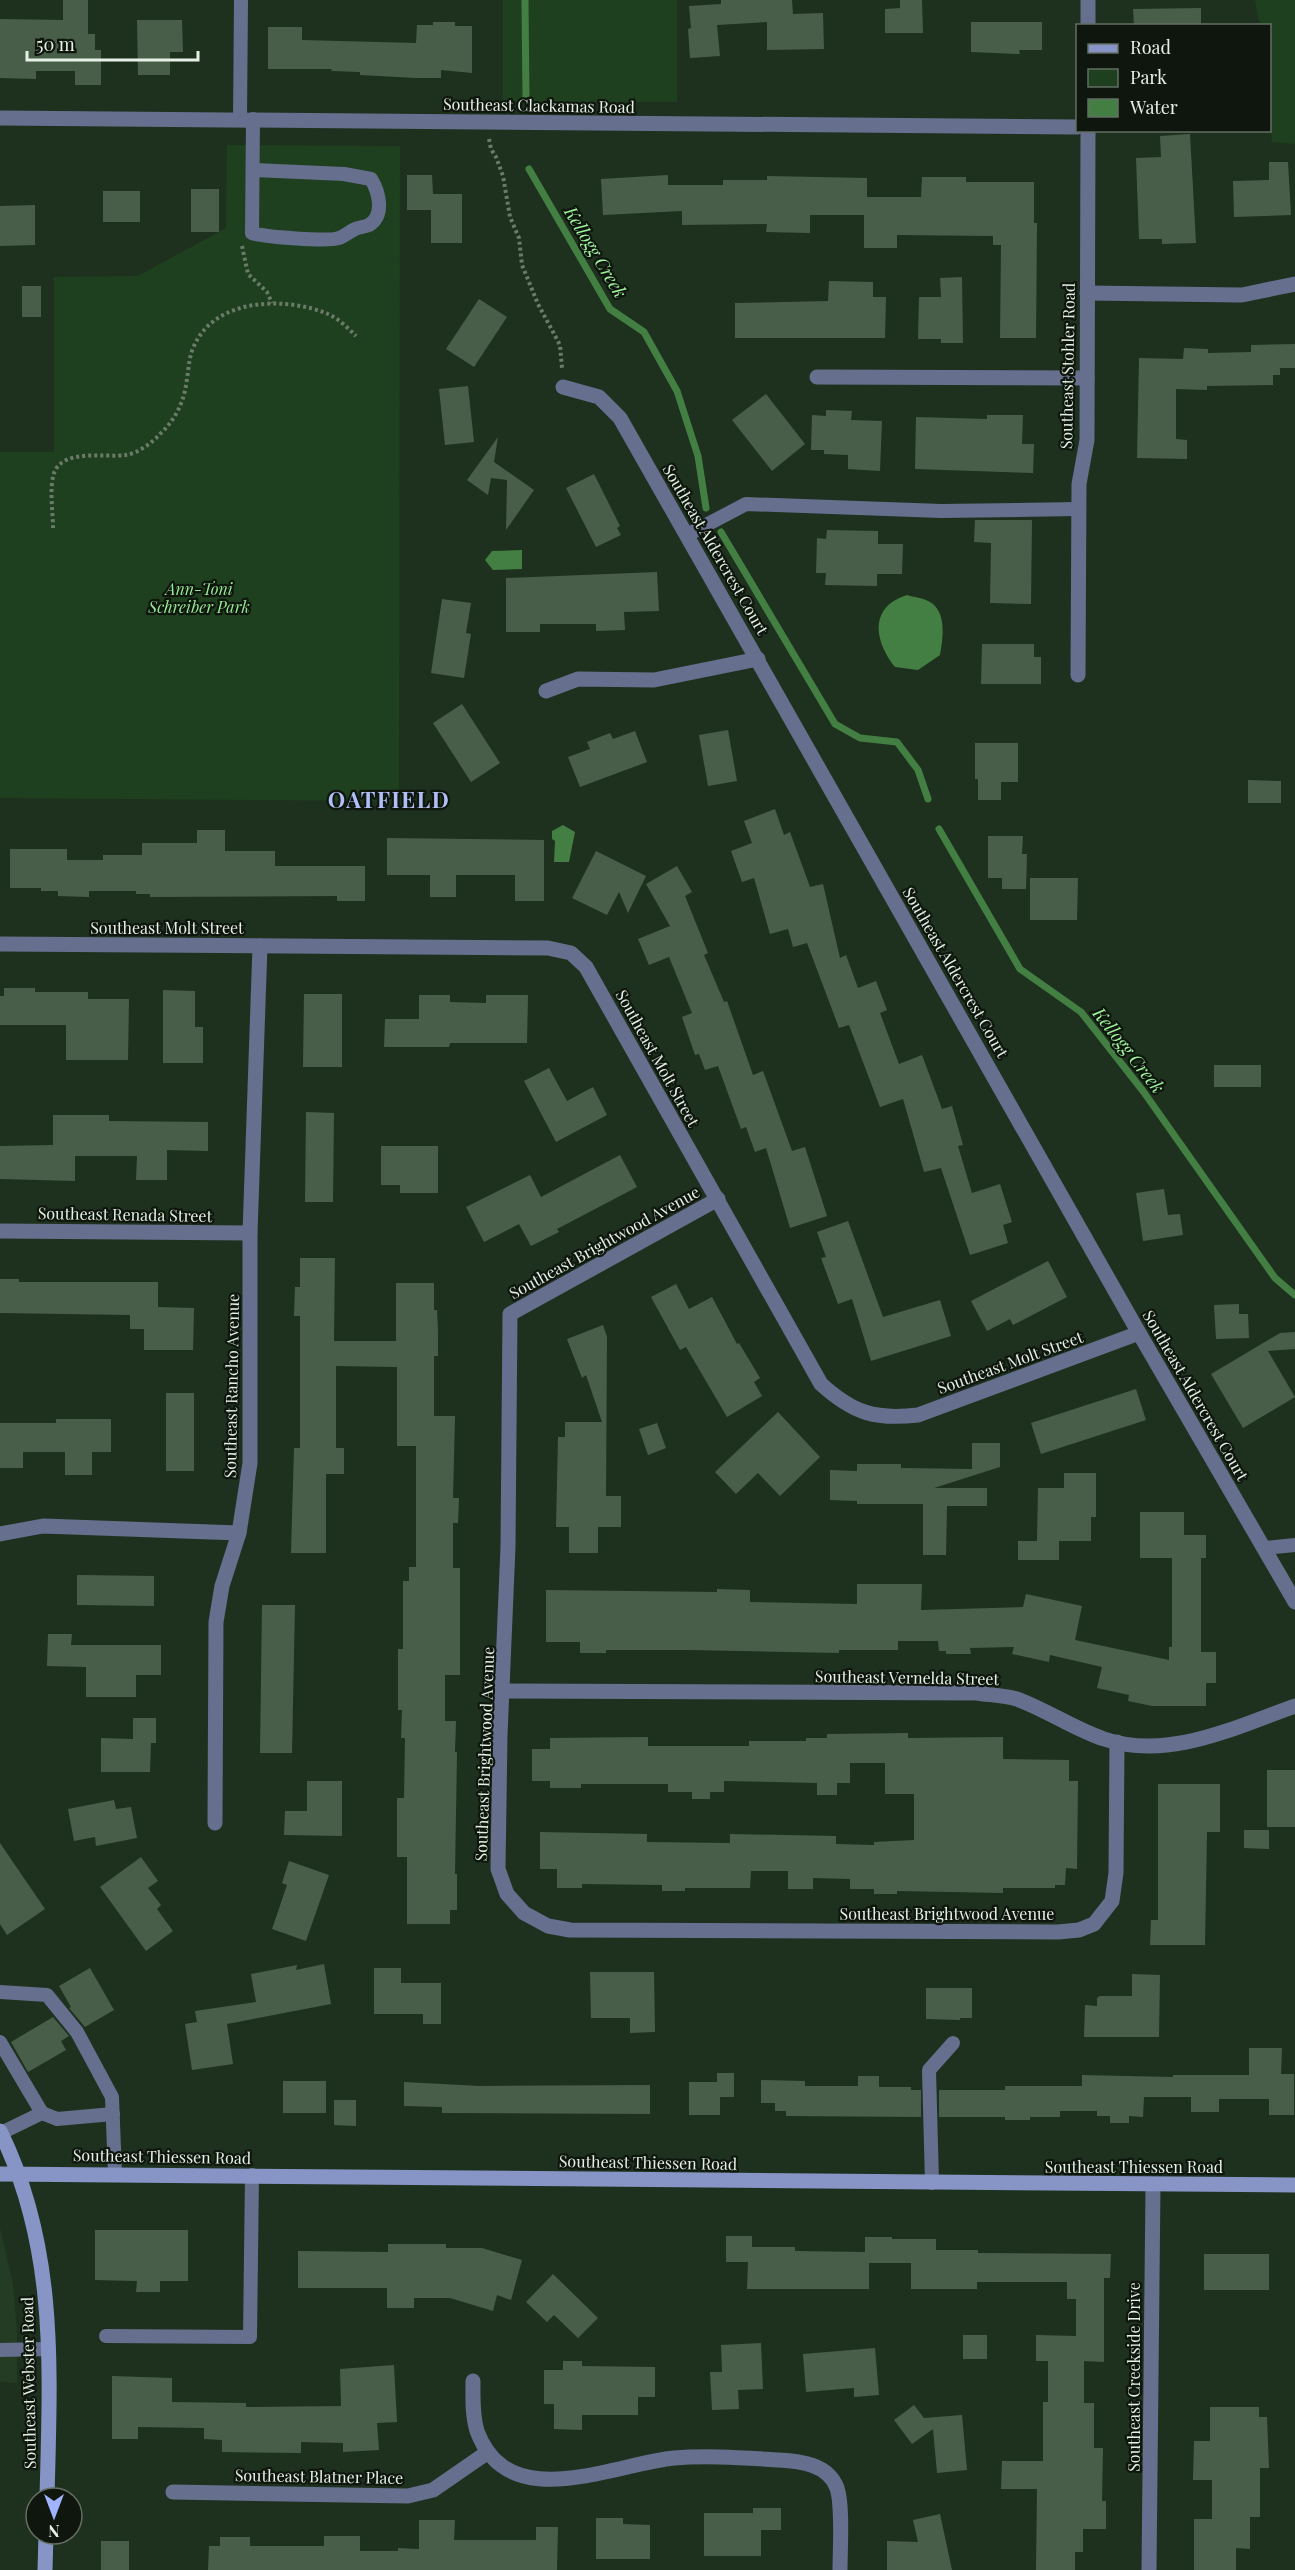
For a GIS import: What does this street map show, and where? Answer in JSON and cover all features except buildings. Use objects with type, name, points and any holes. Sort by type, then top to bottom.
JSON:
[{"type":"main road","name":"Southeast Webster Road","points":[[1,2132],[33,2214],[45,2292],[48,2349],[47,2486]]},
{"type":"main road","name":"Southeast Thiessen Road","points":[[0,2174],[1295,2185]]},
{"type":"main road","points":[[45,2570],[46,2546]]},
{"type":"street","points":[[1088,0],[1088,24]]},
{"type":"street","name":"Southeast Clackamas Road","points":[[0,118],[1076,127]]},
{"type":"street","name":"Southeast Stohler Road","points":[[1078,675],[1078,509],[1079,484],[1087,440],[1088,132]]},
{"type":"street","points":[[1087,293],[1242,295],[1295,284]]},
{"type":"street","points":[[818,377],[1087,378]]},
{"type":"street","name":"Southeast Aldercrest Court","points":[[563,387],[599,397],[620,418],[1139,1333],[1295,1602]]},
{"type":"street","points":[[546,692],[578,679],[654,680],[758,659]]},
{"type":"street","name":"Southeast Molt Street","points":[[0,944],[548,948],[571,953],[586,967],[821,1384],[841,1402],[866,1414],[893,1418],[918,1415],[1139,1333]]},
{"type":"street","name":"Southeast Rancho Avenue","points":[[215,1823],[216,1622],[222,1586],[239,1533],[250,1463],[250,1233],[260,946]]},
{"type":"street","name":"Southeast Brightwood Avenue","points":[[718,1199],[510,1314],[508,1548],[498,1869],[507,1894],[524,1913],[548,1926],[570,1930],[1058,1932],[1079,1930],[1094,1924],[1113,1901],[1116,1873],[1117,1742]]},
{"type":"street","name":"Southeast Renada Street","points":[[0,1231],[250,1233]]},
{"type":"street","points":[[0,1534],[43,1526],[239,1533]]},
{"type":"street","name":"Southeast Vernelda Street","points":[[503,1691],[976,1693],[1014,1698],[1046,1711],[1077,1728],[1117,1742],[1156,1746],[1182,1744],[1295,1706]]},
{"type":"street","name":"Southeast Creekside Drive","points":[[1149,2570],[1153,2185]]},
{"type":"street","points":[[473,2381],[477,2430],[488,2452],[505,2467],[525,2476],[548,2480],[577,2478],[673,2458],[803,2462],[825,2471],[837,2487],[840,2570]]},
{"type":"street","name":"Southeast Blatner Place","points":[[174,2492],[408,2496],[433,2490],[488,2452]]},
{"type":"lane","points":[[241,0],[247,119],[254,171],[252,233],[265,237],[339,239],[353,229],[369,225],[376,217],[379,205],[378,190],[371,179],[344,174],[254,171]]},
{"type":"lane","points":[[687,535],[746,504],[940,511],[1078,509]]},
{"type":"lane","points":[[1264,1548],[1295,1545]]},
{"type":"lane","points":[[1,1990],[47,1995],[77,2032],[112,2097],[115,2174]]},
{"type":"lane","points":[[0,2042],[42,2113],[57,2119],[113,2114]]},
{"type":"lane","points":[[932,2183],[929,2070],[953,2043]]},
{"type":"lane","points":[[1,2132],[42,2113]]},
{"type":"lane","points":[[106,2336],[250,2337],[252,2175]]},
{"type":"lane","points":[[0,2350],[48,2349]]},
{"type":"path","points":[[489,123],[491,149],[500,167],[507,207],[519,237],[522,265],[538,304],[560,345],[563,387]]},
{"type":"path","points":[[252,233],[241,241],[248,274],[267,292],[272,303]]},
{"type":"path","points":[[53,528],[54,473],[61,463],[83,457],[127,455],[155,440],[178,412],[193,348],[201,333],[216,319],[234,311],[272,303],[299,305],[330,315],[356,336]]},
{"type":"shaded area","points":[[0,2228],[13,2284],[17,2333],[17,2383],[0,2382]]},
{"type":"green space","points":[[503,0],[677,0],[677,102],[503,102]]},
{"type":"green space","points":[[1255,0],[1295,0],[1295,144],[1272,142],[1271,24],[1260,24]]},
{"type":"green space","name":"Ann-Toni Schreiber Park","points":[[227,145],[400,146],[399,801],[0,798],[0,452],[54,452],[54,277],[138,276],[226,228]]},
{"type":"water","points":[[522,550],[522,569],[493,570],[485,560],[492,551]]},
{"type":"water","points":[[907,595],[928,601],[935,606],[941,619],[940,655],[918,670],[895,667],[888,657],[880,636],[879,625],[886,608],[895,600]]},
{"type":"water","points":[[563,825],[575,832],[569,862],[554,862],[555,841],[552,839],[552,831]]},
{"type":"waterway","name":"Kellogg Creek","points":[[525,0],[526,98]]},
{"type":"waterway","name":"Kellogg Creek","points":[[529,169],[610,309],[644,332],[677,391],[698,456],[706,508]]},
{"type":"waterway","name":"Kellogg Creek","points":[[721,532],[835,724],[860,738],[897,742],[918,770],[928,799]]},
{"type":"waterway","name":"Kellogg Creek","points":[[939,829],[1020,969],[1081,1012],[1143,1091],[1275,1278],[1295,1295]]},
{"type":"district","name":"OATFIELD","points":[[389,799]]}]
